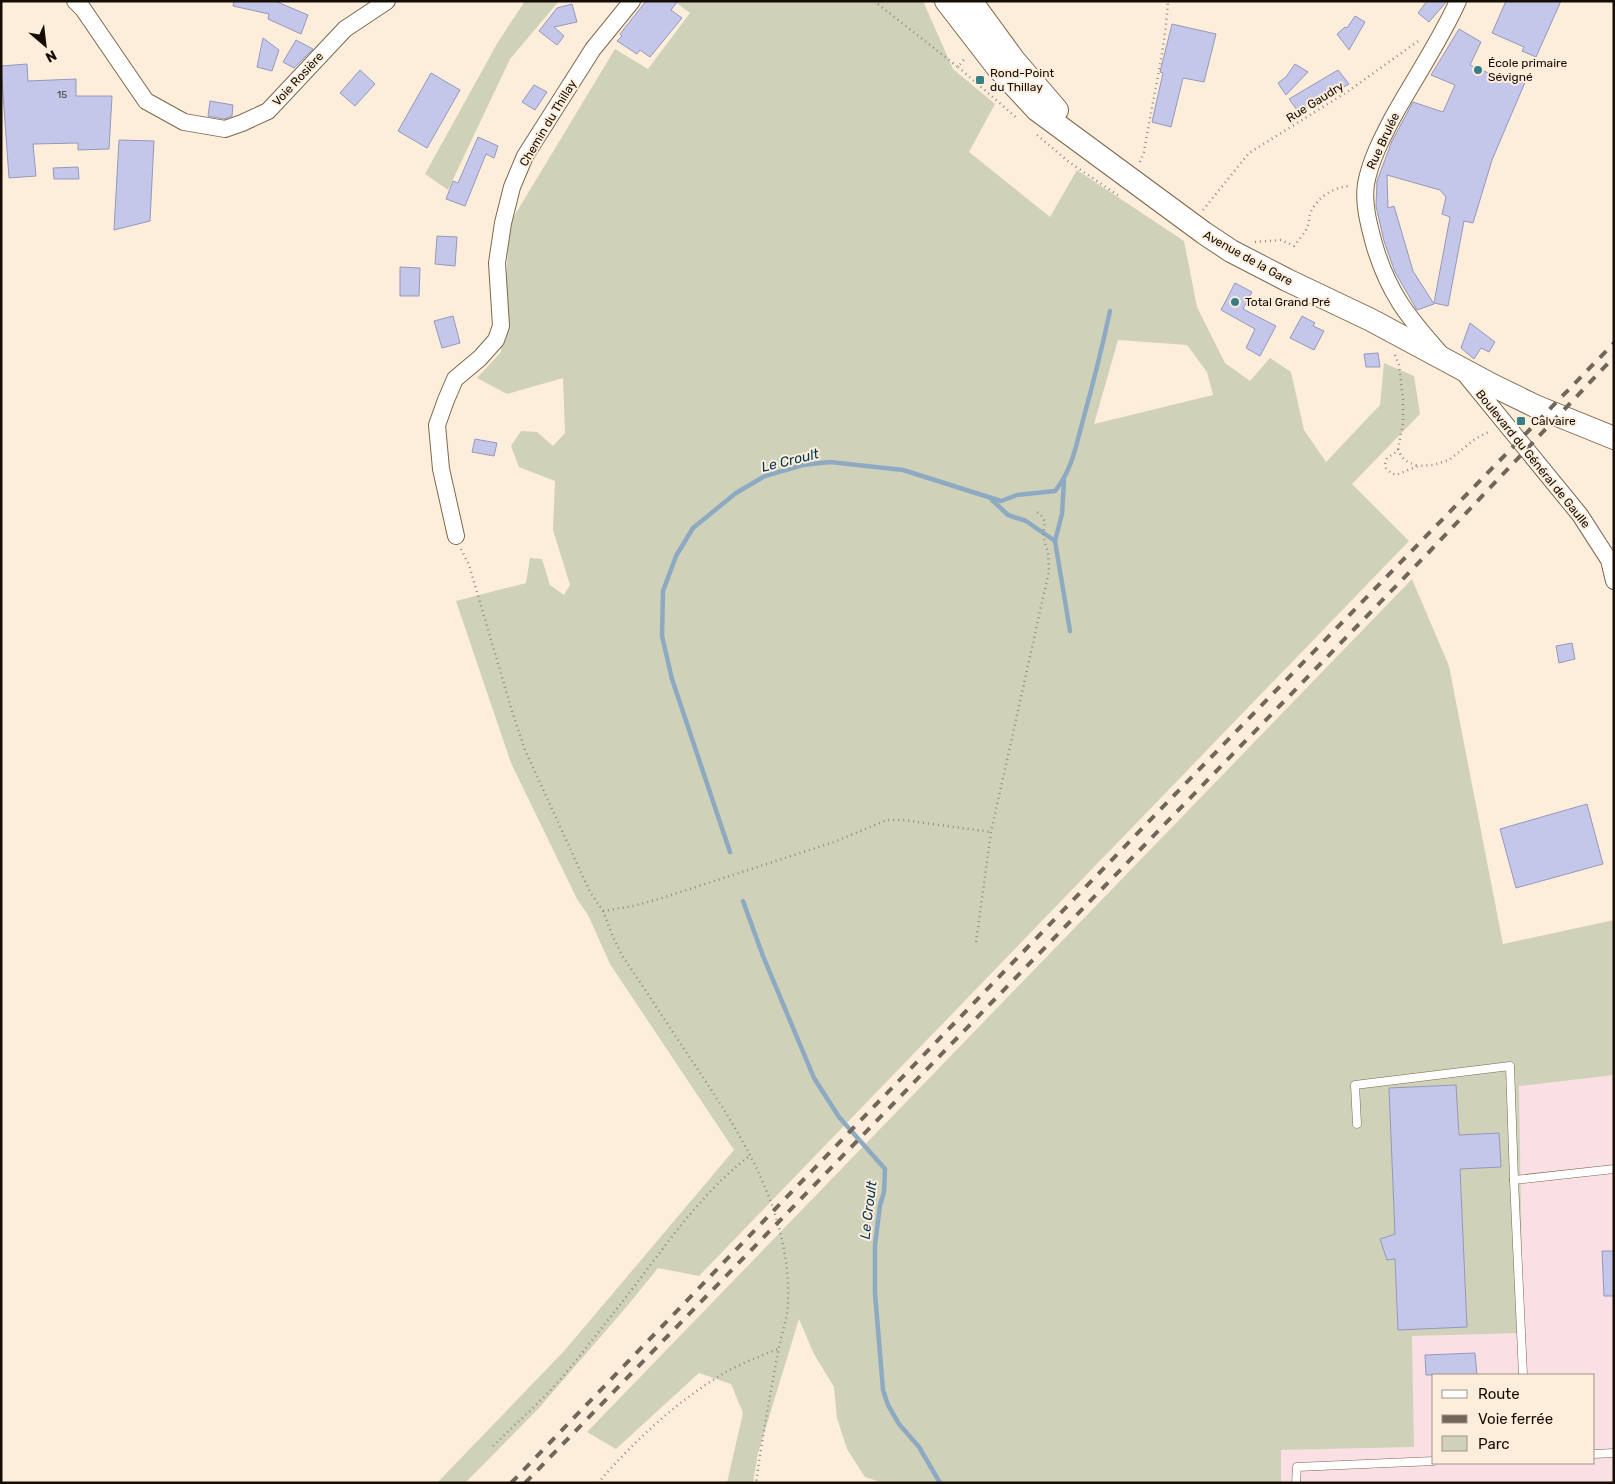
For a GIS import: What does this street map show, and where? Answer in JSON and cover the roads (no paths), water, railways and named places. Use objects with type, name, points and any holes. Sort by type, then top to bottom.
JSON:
[{"type":"main road","name":"Avenue de la Gare","points":[[946,1],[997,67],[1037,110],[1100,157]]},
{"type":"main road","name":"Avenue de la Gare","points":[[971,1],[1034,84],[1128,190],[1287,280],[1371,320],[1536,406],[1614,438]]},
{"type":"main road","name":"Avenue de la Gare","points":[[1128,190],[1198,217],[1288,267],[1371,320]]},
{"type":"street","name":"Voie Rosière","points":[[75,1],[83,9],[146,101],[184,122],[225,129],[268,111],[345,29],[387,1]]},
{"type":"street","name":"Chemin du Thillay","points":[[456,536],[440,469],[437,425],[455,379],[480,358],[496,340],[501,326],[497,263],[503,223],[512,186],[525,156],[594,49],[632,1]]},
{"type":"street","name":"Rue Brulée","points":[[1454,364],[1413,322],[1394,295],[1381,268],[1366,206],[1367,180],[1382,138],[1458,1]]},
{"type":"street","name":"Boulevard du Général de Gaulle","points":[[1454,364],[1580,515],[1609,560],[1614,581]]},
{"type":"lane","points":[[1357,1124],[1354,1085],[1510,1066],[1523,1374]]},
{"type":"lane","points":[[1514,1180],[1614,1169]]},
{"type":"lane","points":[[1595,1454],[1614,1453]]},
{"type":"lane","points":[[1296,1483],[1296,1467],[1432,1461]]},
{"type":"waterway","name":"Le Croult","points":[[730,852],[672,679],[662,636],[663,591],[676,556],[693,528],[736,493],[765,476],[803,465],[830,462],[903,470],[1001,501],[1017,495],[1055,491],[1066,475],[1076,448],[1110,311]]},
{"type":"waterway","points":[[1055,541],[1062,514],[1064,481]]},
{"type":"waterway","points":[[992,500],[1008,515],[1026,521],[1055,541],[1070,631]]},
{"type":"waterway","name":"Le Croult","points":[[743,901],[763,956],[814,1078],[839,1117],[885,1169],[884,1192],[880,1205],[875,1245],[875,1293],[883,1390],[888,1405],[899,1424],[919,1447],[940,1483]]},
{"type":"railway","points":[[511,1483],[1185,784],[1614,343]]},
{"type":"railway","points":[[525,1483],[1431,550],[1614,357]]},
{"type":"place","name":"École primaire Sévigné","points":[[1478,70]]},
{"type":"place","name":"Rond-Point du Thillay","points":[[980,80]]},
{"type":"place","name":"Total Grand Pré","points":[[1235,302]]},
{"type":"place","name":"Calvaire","points":[[1521,421]]}]
